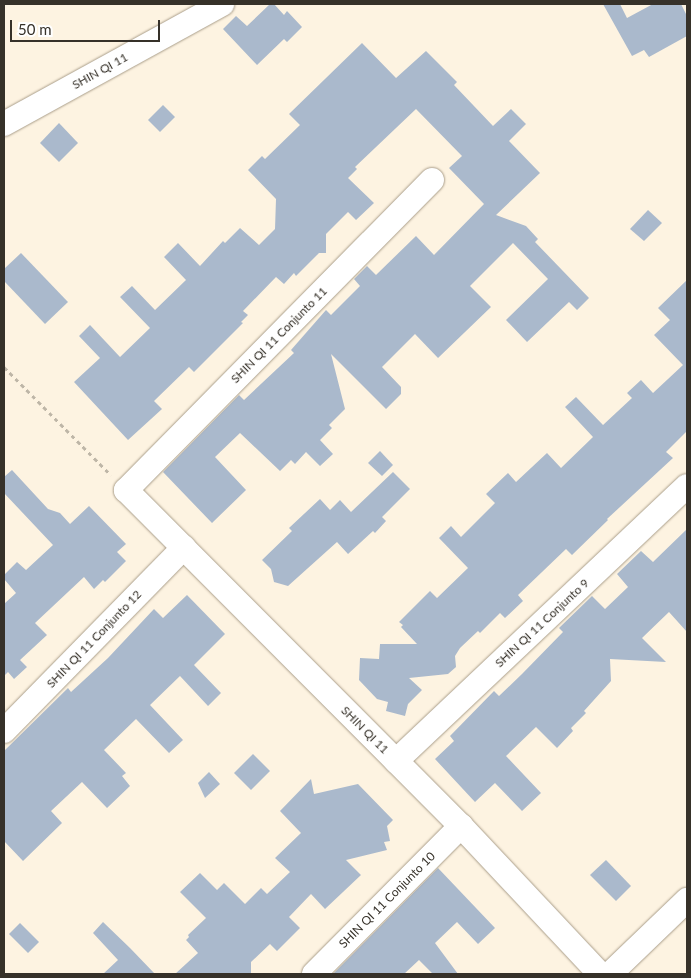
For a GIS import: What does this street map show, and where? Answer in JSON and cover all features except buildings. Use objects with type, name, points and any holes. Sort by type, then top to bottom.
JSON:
[{"type":"street","name":"SHIN QI 11","points":[[4,124],[222,4]]},
{"type":"street","name":"SHIN QI 11 Conjunto 11","points":[[126,490],[432,180]]},
{"type":"street","name":"SHIN QI 11 Conjunto 9","points":[[396,761],[687,486]]},
{"type":"street","name":"SHIN QI 11","points":[[126,490],[461,826],[600,974]]},
{"type":"street","name":"SHIN QI 11 Conjunto 12","points":[[4,732],[184,547]]},
{"type":"street","name":"SHIN QI 11 Conjunto 10","points":[[314,974],[461,826]]},
{"type":"street","points":[[610,974],[687,900]]},
{"type":"path","points":[[4,367],[126,490]]}]
